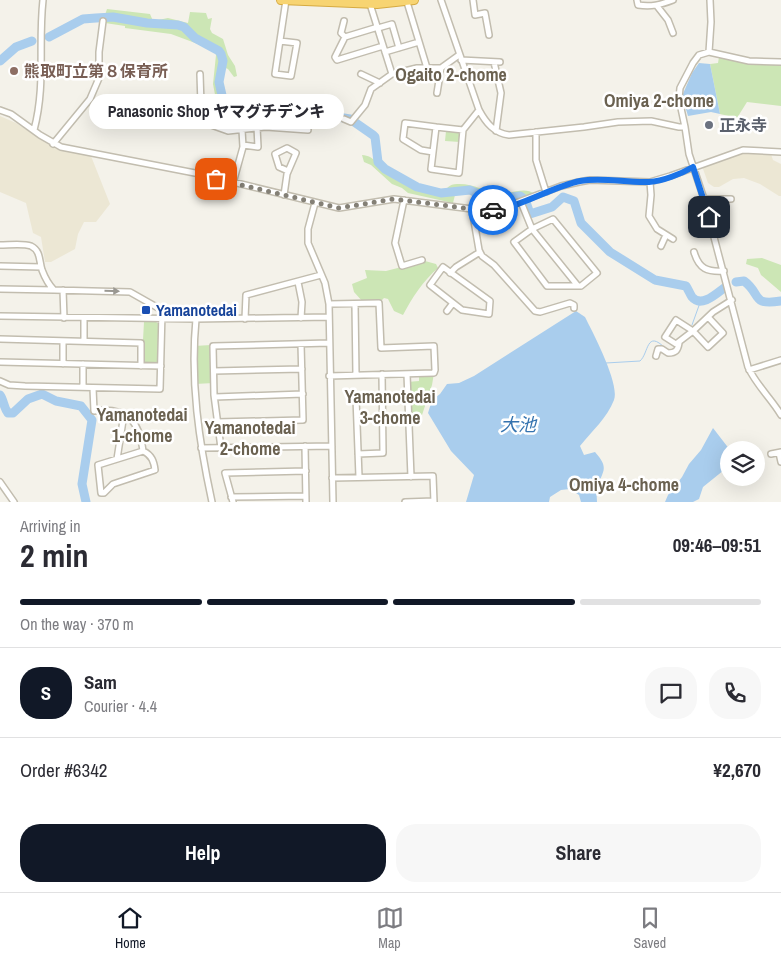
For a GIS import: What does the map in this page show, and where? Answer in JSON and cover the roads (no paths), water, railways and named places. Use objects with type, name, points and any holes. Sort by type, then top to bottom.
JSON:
[{"type":"highway","points":[[281,0],[337,1],[370,4],[410,1]]},
{"type":"street","points":[[34,130],[40,100],[41,16],[43,0]]},
{"type":"street","points":[[280,41],[296,43],[291,76],[275,74],[286,0]]},
{"type":"street","points":[[441,0],[478,110],[487,123],[496,131],[509,135],[618,122],[643,121],[685,127]]},
{"type":"street","points":[[473,0],[475,15],[485,13],[490,35]]},
{"type":"street","points":[[637,0],[638,6],[657,6],[673,0]]},
{"type":"street","points":[[709,52],[710,0]]},
{"type":"street","points":[[410,1],[426,68]]},
{"type":"street","points":[[370,4],[392,74]]},
{"type":"street","points":[[657,6],[668,20],[673,33]]},
{"type":"street","points":[[54,144],[90,99],[99,78],[99,52],[103,21]]},
{"type":"street","points":[[344,21],[341,33],[345,37]]},
{"type":"street","points":[[383,46],[337,60],[335,57],[345,37],[392,24],[400,48]]},
{"type":"street","points":[[385,52],[419,42]]},
{"type":"street","points":[[781,62],[749,61],[709,52],[699,55],[680,88],[679,99],[689,154],[704,199],[750,370],[754,380],[766,392],[781,414]]},
{"type":"street","points":[[344,119],[353,120],[365,105],[371,89],[392,74],[417,68],[441,68],[460,58],[497,62],[501,93],[496,131]]},
{"type":"street","points":[[437,93],[441,68]]},
{"type":"street","points":[[200,74],[201,105],[197,120],[228,131],[257,127],[308,130]]},
{"type":"street","points":[[361,74],[380,83]]},
{"type":"street","points":[[0,110],[11,114],[54,144],[339,208],[379,201],[404,200],[472,209],[500,209],[561,186],[590,180],[650,182],[743,150],[781,152]]},
{"type":"street","points":[[436,127],[431,169],[459,173],[463,130],[478,110]]},
{"type":"street","points":[[433,152],[421,150],[403,139],[405,123],[463,130]]},
{"type":"street","points":[[243,145],[258,147],[257,127]]},
{"type":"street","points":[[233,183],[243,145],[242,130]]},
{"type":"street","points":[[536,132],[536,160],[546,192]]},
{"type":"street","points":[[284,195],[288,171],[296,153],[287,148],[274,154],[280,168],[288,171]]},
{"type":"street","points":[[650,182],[649,216],[657,229],[673,239]]},
{"type":"street","points":[[704,199],[731,199]]},
{"type":"street","points":[[404,200],[395,243],[402,266],[422,260]]},
{"type":"street","points":[[521,202],[532,229],[578,286]]},
{"type":"street","points":[[315,203],[308,229],[308,237],[310,250],[328,291],[333,502]]},
{"type":"street","points":[[472,209],[480,252],[494,265],[534,311],[540,312],[570,304],[574,305],[574,308]]},
{"type":"street","points":[[553,219],[597,273],[581,286],[547,286],[514,242],[532,229],[553,219]]},
{"type":"street","points":[[662,246],[666,235]]},
{"type":"street","points":[[0,245],[30,246],[38,252],[41,267],[48,284],[54,290]]},
{"type":"street","points":[[450,273],[480,252]]},
{"type":"street","points":[[694,252],[696,260],[706,270],[713,272],[724,271]]},
{"type":"street","points":[[0,266],[41,267]]},
{"type":"street","points":[[443,267],[450,273],[490,301],[489,314],[467,312],[430,285],[443,267]]},
{"type":"street","points":[[245,318],[246,295],[321,275]]},
{"type":"street","points":[[298,282],[302,302],[301,318]]},
{"type":"street","points":[[0,289],[130,292],[162,312],[160,389],[9,385],[0,381]]},
{"type":"street","points":[[64,290],[64,318]]},
{"type":"street","points":[[708,317],[723,333],[708,347],[693,331],[676,320],[665,337],[676,344],[678,343],[693,331],[708,317],[732,300]]},
{"type":"street","points":[[329,304],[379,303],[381,348],[434,346],[435,370],[434,373],[330,376]]},
{"type":"street","points":[[447,310],[453,303]]},
{"type":"street","points":[[355,304],[356,375]]},
{"type":"street","points":[[0,316],[161,319],[329,317]]},
{"type":"street","points":[[84,318],[84,342]]},
{"type":"street","points":[[196,319],[195,384],[201,448],[212,502]]},
{"type":"street","points":[[0,340],[141,342],[141,366]]},
{"type":"street","points":[[63,341],[63,364]]},
{"type":"street","points":[[221,448],[215,397],[213,346],[329,343]]},
{"type":"street","points":[[656,356],[658,349],[662,348],[668,353],[676,351],[678,343]]},
{"type":"street","points":[[217,422],[303,420],[302,344]]},
{"type":"street","points":[[750,370],[781,360]]},
{"type":"street","points":[[0,362],[161,366]]},
{"type":"street","points":[[83,364],[83,387]]},
{"type":"street","points":[[214,371],[302,369]]},
{"type":"street","points":[[358,454],[383,453],[382,374]]},
{"type":"street","points":[[407,374],[411,477]]},
{"type":"street","points":[[93,388],[94,411],[112,410],[130,418],[140,430],[144,451],[154,462],[155,470],[113,484],[104,493],[100,493],[98,466],[144,451]]},
{"type":"street","points":[[215,397],[303,394]]},
{"type":"street","points":[[359,477],[356,398],[382,397]]},
{"type":"street","points":[[117,459],[124,414]]},
{"type":"street","points":[[305,446],[306,472],[306,499],[232,500],[225,473],[306,472]]},
{"type":"street","points":[[201,448],[332,446]]},
{"type":"street","points":[[771,454],[780,453],[781,462]]},
{"type":"street","points":[[332,478],[433,476],[434,502],[405,502]]},
{"type":"street","points":[[0,482],[14,502]]},
{"type":"water","points":[[699,63],[710,64],[720,114],[711,112],[688,116],[682,96],[692,73]]},
{"type":"water","name":"大池","points":[[576,311],[585,317],[594,334],[610,371],[615,392],[614,400],[607,413],[580,446],[584,455],[595,452],[603,463],[604,471],[597,491],[597,502],[581,502],[579,495],[570,489],[561,490],[550,497],[549,502],[466,502],[474,475],[451,451],[428,413],[432,400],[440,394],[447,384],[459,383],[474,376]]},
{"type":"water","points":[[713,428],[723,441],[720,441],[720,473],[703,487],[699,499],[693,502],[665,502],[689,464],[701,450]]},
{"type":"waterway","points":[[49,37],[83,19],[96,18],[113,17],[184,27],[195,38],[219,51],[221,54],[223,61],[219,82],[228,114],[239,114],[259,101],[266,99],[298,103],[319,114],[350,119],[373,135],[375,137],[378,162],[385,169],[417,187],[441,193],[470,190],[496,199],[520,196],[523,198]]},
{"type":"waterway","points":[[0,61],[16,47],[32,41]]},
{"type":"waterway","points":[[526,202],[530,214],[552,207],[563,197],[574,201],[581,223],[610,252],[655,280],[686,286],[692,297],[696,300],[704,301],[724,288]]},
{"type":"waterway","points":[[736,282],[744,281],[760,300],[765,302],[781,301]]},
{"type":"waterway","points":[[692,325],[701,300]]},
{"type":"waterway","points":[[606,363],[640,361],[649,344],[654,341],[665,348]]},
{"type":"waterway","points":[[0,395],[8,413],[13,413],[28,399],[42,394],[56,401],[81,406],[92,420],[82,484],[86,502]]},
{"type":"place","name":"熊取町立第８保育所","points":[[14,71]]},
{"type":"place","name":"正永寺","points":[[709,125]]},
{"type":"place","name":"Panasonic Shop ヤマグチデンキ","points":[[216,179]]},
{"type":"place","name":"Yamanotedai","points":[[146,310]]},
{"type":"district","name":"Ogaito 2-chome","points":[[451,75]]},
{"type":"district","name":"Omiya 2-chome","points":[[659,101]]},
{"type":"district","name":"Yamanotedai 3-chome","points":[[390,407]]},
{"type":"district","name":"Yamanotedai 1-chome","points":[[142,425]]},
{"type":"district","name":"Yamanotedai 2-chome","points":[[250,438]]},
{"type":"district","name":"Omiya 4-chome","points":[[624,485]]}]
